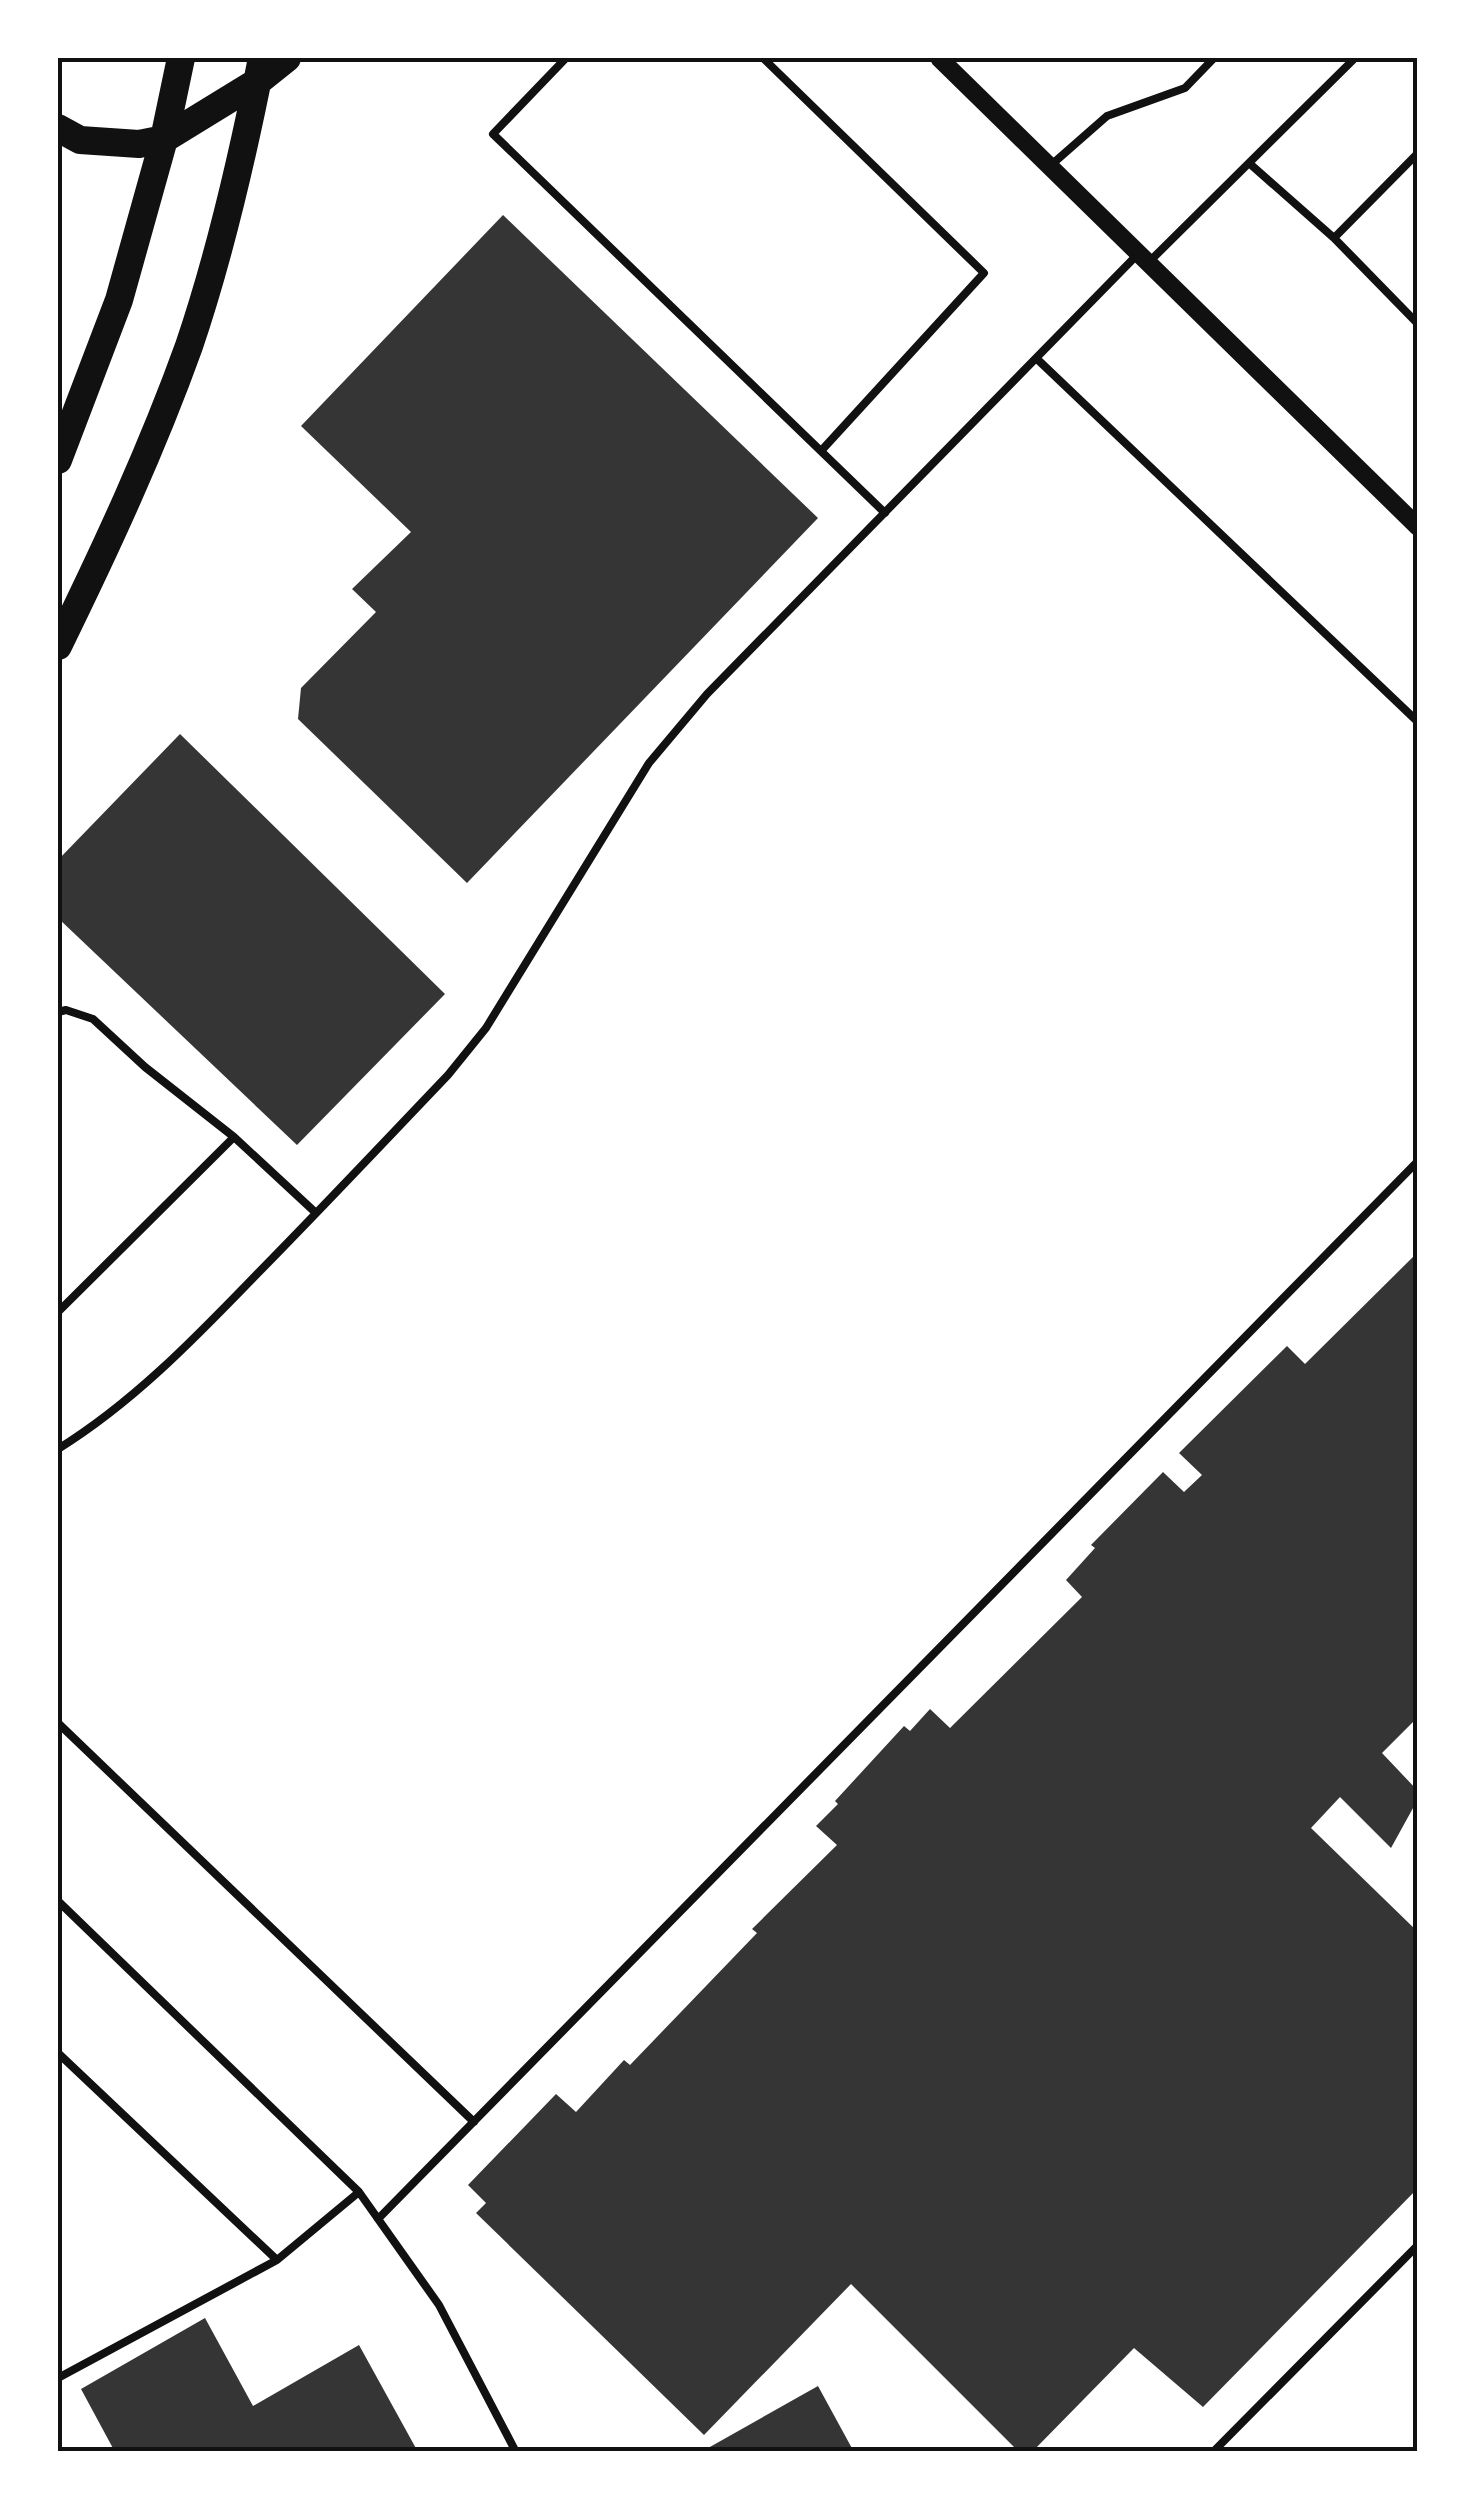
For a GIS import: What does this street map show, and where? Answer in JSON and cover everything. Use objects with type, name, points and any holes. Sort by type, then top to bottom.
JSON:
[{"type":"highway","points":[[58,460],[119,300],[164,139],[181,58]]},
{"type":"highway","points":[[58,128],[80,140],[139,144],[164,139],[259,70],[287,58]]},
{"type":"highway","points":[[58,646],[128,500],[189,344],[213,270],[259,70]]},
{"type":"street","points":[[938,58],[1418,528]]},
{"type":"lane","points":[[566,58],[492,134],[884,513]]},
{"type":"lane","points":[[763,58],[984,272],[821,451]]},
{"type":"lane","points":[[1049,166],[1107,116],[1184,88],[1214,58]]},
{"type":"lane","points":[[58,1449],[134,1393],[181,1352],[448,1075],[486,1028],[649,763],[707,694],[1036,358],[1249,163],[1355,58]]},
{"type":"lane","points":[[1334,238],[1418,153]]},
{"type":"lane","points":[[1249,163],[1334,238],[1418,324]]},
{"type":"lane","points":[[1036,358],[1418,722]]},
{"type":"lane","points":[[58,1012],[66,1010],[93,1019],[145,1067],[234,1137],[316,1213]]},
{"type":"lane","points":[[58,1312],[234,1137]]},
{"type":"lane","points":[[378,2219],[1418,1161]]},
{"type":"lane","points":[[58,1723],[474,2122]]},
{"type":"lane","points":[[59,1905],[360,2192],[439,2304],[516,2452]]},
{"type":"lane","points":[[58,2053],[277,2260]]},
{"type":"lane","points":[[59,2376],[277,2260],[360,2192]]},
{"type":"lane","points":[[1213,2452],[1418,2245]]},
{"type":"building","points":[[503,215],[818,518],[467,883],[298,719],[301,688],[376,612],[352,589],[411,532],[301,426]]},
{"type":"building","points":[[180,734],[445,994],[297,1145],[58,918],[58,860]]},
{"type":"building","points":[[1418,1252],[1418,1717],[1382,1753],[1418,1791],[1418,1799],[1391,1848],[1340,1797],[1311,1828],[1418,1932],[1418,2188],[1203,2407],[1134,2348],[1032,2452],[1019,2452],[851,2284],[704,2435],[476,2213],[486,2203],[468,2185],[556,2094],[576,2112],[624,2060],[630,2065],[757,1933],[752,1929],[837,1845],[816,1826],[904,1726],[910,1731],[930,1709],[950,1728],[1082,1597],[1066,1580],[1095,1548],[1091,1545],[1163,1472],[1184,1492],[1202,1475],[1179,1453],[1287,1346],[1305,1364]]},
{"type":"building","points":[[205,2318],[253,2406],[359,2345],[418,2452],[115,2452],[81,2389]]},
{"type":"building","points":[[818,2386],[854,2452],[701,2452]]}]
